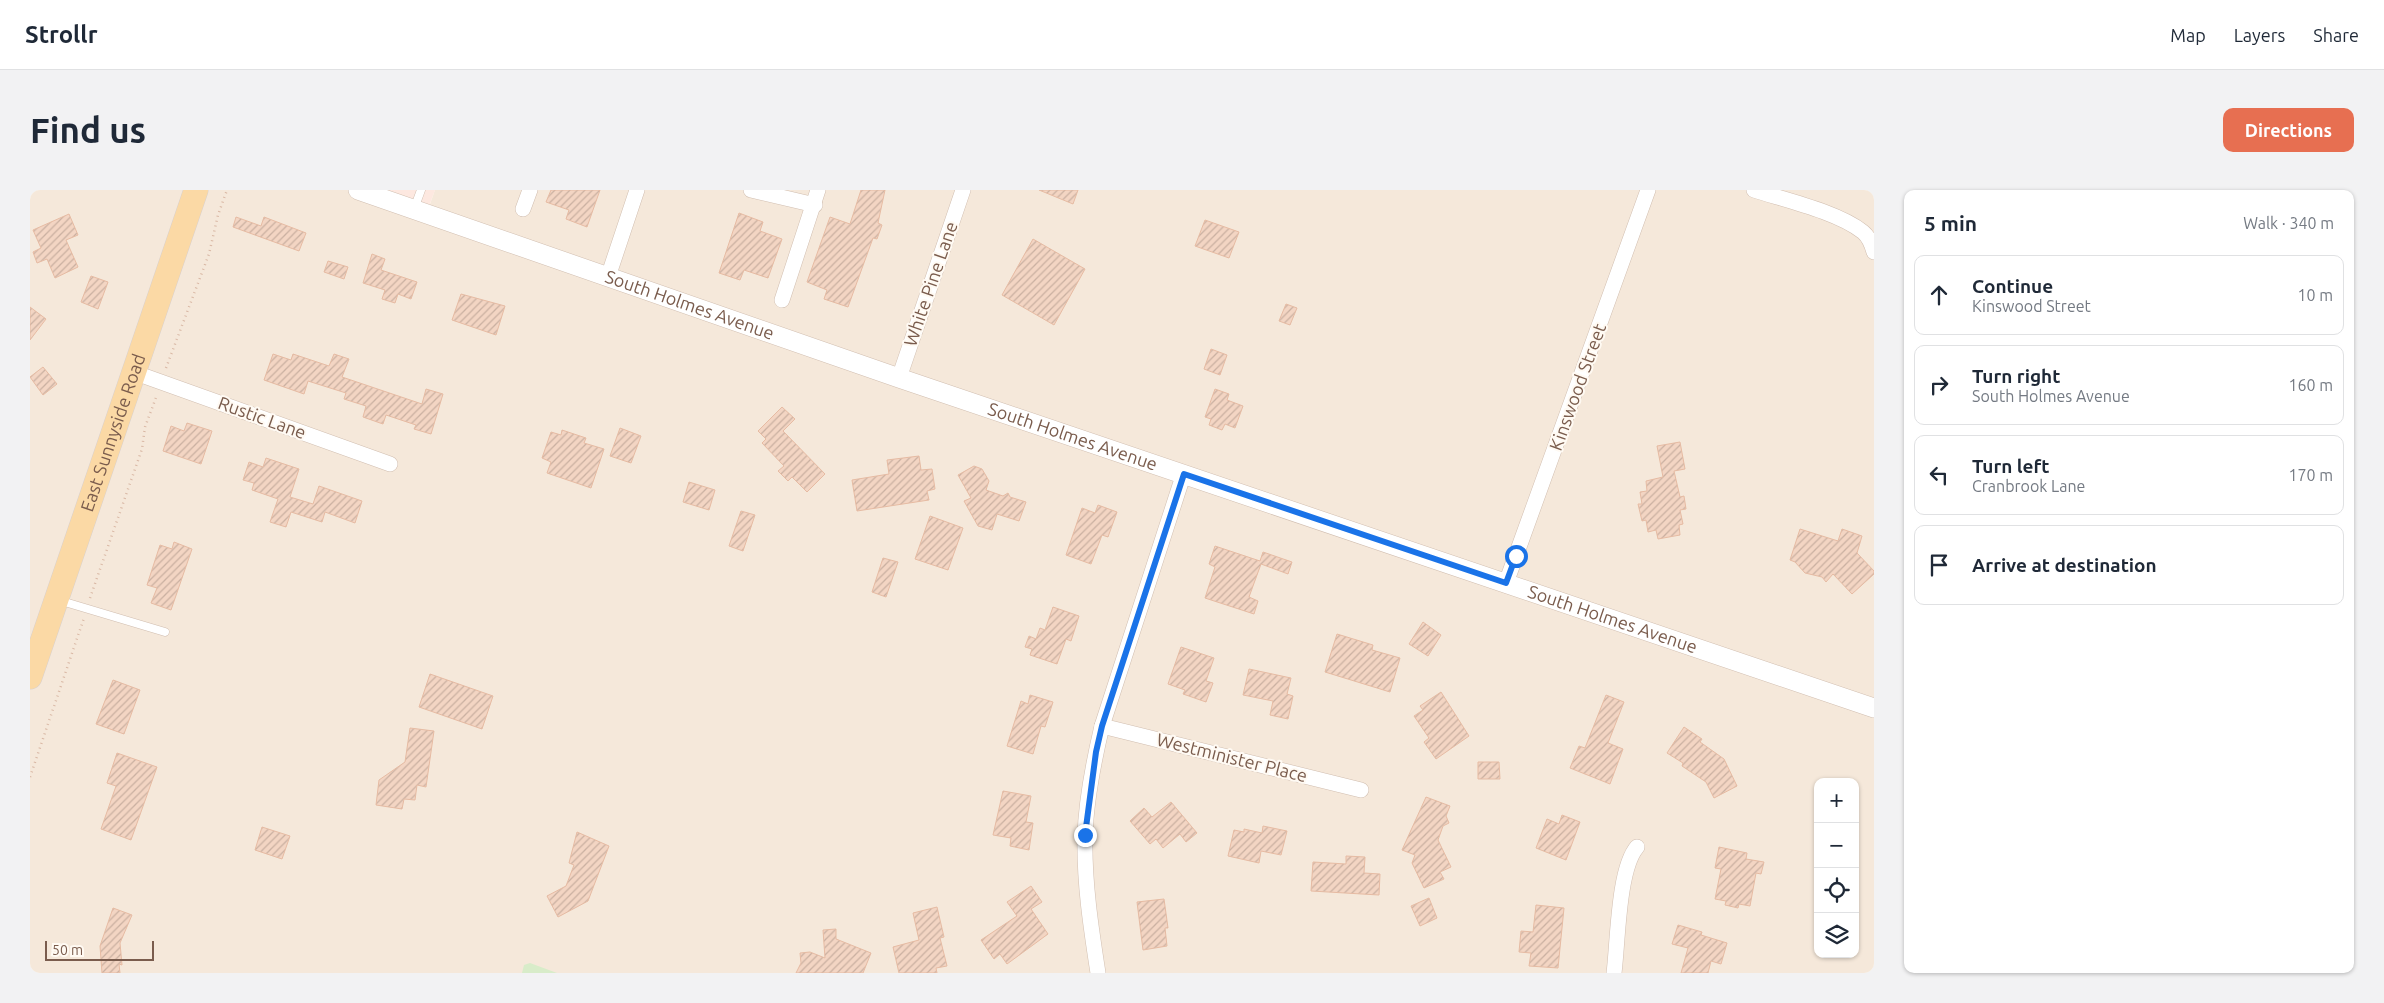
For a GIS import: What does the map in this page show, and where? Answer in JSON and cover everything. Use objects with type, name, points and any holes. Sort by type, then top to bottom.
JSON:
[{"type":"main road","name":"East Sunnyside Road","points":[[30,677],[196,190]]},
{"type":"street","name":"South Holmes Avenue","points":[[358,190],[899,378],[1874,708]]},
{"type":"street","points":[[524,209],[530,190]]},
{"type":"street","points":[[608,277],[638,190]]},
{"type":"street","points":[[750,190],[817,197],[782,300]]},
{"type":"street","name":"White Pine Lane","points":[[899,378],[963,190]]},
{"type":"street","name":"Kinswood Street","points":[[1506,583],[1648,190]]},
{"type":"street","points":[[1754,190],[1828,214],[1857,228],[1865,233],[1874,252]]},
{"type":"street","name":"Rustic Lane","points":[[133,372],[390,464]]},
{"type":"street","points":[[1098,973],[1088,901],[1085,835],[1096,752],[1102,726],[1184,474]]},
{"type":"street","name":"Westminister Place","points":[[1102,726],[1361,790]]},
{"type":"street","points":[[1614,973],[1624,876],[1631,854],[1637,846]]},
{"type":"lane","points":[[414,209],[421,190]]},
{"type":"lane","points":[[56,599],[165,632]]},
{"type":"path","points":[[167,364],[209,254],[218,215],[228,190]]},
{"type":"path","points":[[30,778],[142,449],[145,427],[155,400]]},
{"type":"shaded area","points":[[30,190],[358,190],[427,213],[435,190],[1874,190],[1874,973],[30,973]]},
{"type":"shaded area","points":[[358,190],[435,190],[426,214]]},
{"type":"green space","points":[[530,963],[557,973],[522,973],[524,965]]},
{"type":"building","points":[[551,190],[600,190],[587,227],[566,219],[569,210],[546,202]]},
{"type":"building","points":[[861,190],[885,190],[878,223],[882,225],[877,239],[873,238],[848,307],[824,299],[827,290],[807,282],[830,217],[850,224]]},
{"type":"building","points":[[1039,190],[1078,190],[1073,204]]},
{"type":"building","points":[[739,213],[763,222],[760,231],[782,239],[768,278],[744,270],[740,280],[719,273]]},
{"type":"building","points":[[69,214],[78,235],[66,240],[78,267],[55,278],[47,259],[37,263],[33,252],[41,248],[33,230]]},
{"type":"building","points":[[236,217],[261,226],[264,217],[306,233],[299,251],[233,227]]},
{"type":"building","points":[[1205,220],[1239,232],[1229,258],[1195,246]]},
{"type":"building","points":[[1033,239],[1085,269],[1054,325],[1002,295]]},
{"type":"building","points":[[372,254],[385,259],[381,270],[417,282],[411,299],[398,294],[395,303],[382,299],[385,290],[363,283]]},
{"type":"building","points":[[328,261],[348,267],[344,279],[324,272]]},
{"type":"building","points":[[91,276],[108,282],[98,309],[81,302]]},
{"type":"building","points":[[461,294],[505,306],[496,335],[452,320]]},
{"type":"building","points":[[1286,304],[1297,308],[1290,325],[1279,321]]},
{"type":"building","points":[[30,307],[46,319],[30,340]]},
{"type":"building","points":[[1211,349],[1227,355],[1220,375],[1204,369]]},
{"type":"building","points":[[273,354],[291,360],[293,354],[329,366],[334,354],[349,359],[342,377],[422,404],[426,389],[443,394],[431,434],[414,429],[416,425],[386,415],[383,424],[363,417],[366,406],[344,399],[346,393],[308,381],[304,394],[264,380]]},
{"type":"building","points":[[43,367],[57,384],[43,395],[30,377]]},
{"type":"building","points":[[1215,389],[1229,394],[1227,400],[1243,406],[1235,428],[1225,424],[1222,430],[1209,425],[1211,419],[1205,417]]},
{"type":"building","points":[[782,407],[795,419],[783,431],[825,474],[807,492],[792,477],[788,481],[778,471],[784,466],[762,443],[766,439],[758,431]]},
{"type":"building","points":[[187,423],[212,431],[201,464],[163,451],[171,426],[184,431]]},
{"type":"building","points":[[620,428],[641,436],[631,463],[610,456]]},
{"type":"building","points":[[562,430],[586,438],[584,443],[604,449],[591,488],[547,473],[551,462],[542,458],[551,432],[561,435]]},
{"type":"building","points":[[1680,442],[1685,469],[1674,471],[1680,497],[1684,496],[1686,509],[1680,510],[1683,524],[1679,525],[1680,535],[1658,539],[1656,530],[1648,532],[1646,520],[1642,521],[1638,504],[1642,504],[1640,492],[1647,491],[1646,481],[1663,477],[1657,446]]},
{"type":"building","points":[[919,456],[921,470],[932,469],[935,489],[927,491],[929,500],[857,511],[852,480],[889,474],[887,460]]},
{"type":"building","points":[[266,458],[299,469],[290,497],[313,504],[319,486],[362,501],[355,523],[325,512],[322,522],[291,512],[286,527],[270,522],[278,499],[252,490],[254,483],[243,480],[249,462],[263,467]]},
{"type":"building","points":[[974,466],[982,469],[989,481],[986,490],[1003,496],[1008,493],[1010,497],[1026,502],[1019,521],[997,514],[992,530],[978,526],[964,501],[971,498],[958,475]]},
{"type":"building","points":[[689,482],[715,490],[709,510],[683,502]]},
{"type":"building","points":[[1098,505],[1117,512],[1108,537],[1102,535],[1091,564],[1066,555],[1082,508],[1095,513]]},
{"type":"building","points":[[741,511],[755,515],[743,551],[729,546]]},
{"type":"building","points":[[930,516],[963,528],[948,570],[915,559]]},
{"type":"building","points":[[1800,529],[1838,541],[1842,529],[1862,536],[1857,553],[1874,571],[1874,574],[1852,594],[1833,574],[1826,582],[1822,577],[1805,573],[1795,562],[1790,560]]},
{"type":"building","points":[[174,542],[192,549],[171,610],[151,603],[157,588],[147,585],[160,545],[172,549]]},
{"type":"building","points":[[1215,546],[1260,561],[1263,552],[1292,562],[1288,574],[1261,564],[1249,597],[1258,601],[1254,614],[1205,598],[1215,567],[1209,564]]},
{"type":"building","points":[[883,558],[898,562],[886,597],[872,592]]},
{"type":"building","points":[[1053,607],[1079,616],[1071,641],[1066,639],[1057,664],[1030,655],[1032,649],[1025,647],[1029,636],[1036,639],[1040,628],[1045,630]]},
{"type":"building","points":[[1423,622],[1441,635],[1428,656],[1409,644]]},
{"type":"building","points":[[1337,634],[1373,645],[1372,650],[1400,658],[1390,692],[1325,672]]},
{"type":"building","points":[[1181,647],[1214,658],[1206,681],[1213,683],[1206,702],[1183,694],[1185,690],[1168,684]]},
{"type":"building","points":[[1249,669],[1291,678],[1287,694],[1293,696],[1288,719],[1270,715],[1273,701],[1243,695]]},
{"type":"building","points":[[430,674],[493,696],[482,729],[419,707]]},
{"type":"building","points":[[113,680],[140,690],[124,734],[96,724]]},
{"type":"building","points":[[1441,692],[1469,736],[1436,759],[1424,742],[1429,738],[1414,716],[1423,710],[1420,706]]},
{"type":"building","points":[[1030,695],[1053,702],[1045,727],[1041,726],[1033,754],[1007,746],[1021,701],[1028,704]]},
{"type":"building","points":[[1606,695],[1624,702],[1608,743],[1623,749],[1610,784],[1570,768],[1579,746],[1585,748]]},
{"type":"building","points":[[1684,727],[1702,739],[1700,742],[1724,759],[1737,786],[1714,798],[1706,782],[1682,766],[1683,763],[1667,753]]},
{"type":"building","points":[[410,728],[434,731],[426,787],[417,785],[415,800],[404,799],[402,809],[376,805],[379,780],[405,762]]},
{"type":"building","points":[[117,753],[157,767],[131,840],[101,829],[116,786],[107,783]]},
{"type":"building","points":[[1478,762],[1499,762],[1500,779],[1478,779]]},
{"type":"building","points":[[1003,791],[1031,796],[1026,822],[1033,823],[1029,850],[1010,846],[1011,838],[993,835]]},
{"type":"building","points":[[1426,797],[1450,806],[1446,816],[1449,823],[1443,826],[1438,840],[1451,867],[1440,872],[1444,879],[1424,888],[1412,863],[1415,855],[1402,850]]},
{"type":"building","points":[[1171,802],[1197,833],[1186,842],[1180,834],[1163,848],[1156,839],[1150,844],[1130,821],[1144,808],[1152,817]]},
{"type":"building","points":[[1562,815],[1580,822],[1566,860],[1536,848],[1547,819],[1559,824]]},
{"type":"building","points":[[1263,826],[1287,831],[1281,855],[1261,851],[1259,863],[1228,856],[1234,830],[1244,832],[1244,829],[1262,833]]},
{"type":"building","points":[[262,827],[290,836],[282,859],[255,850]]},
{"type":"building","points":[[577,832],[609,846],[588,901],[558,917],[547,896],[566,886],[574,865],[569,863]]},
{"type":"building","points":[[1719,847],[1747,853],[1746,859],[1764,862],[1761,874],[1756,873],[1750,906],[1739,904],[1738,908],[1725,905],[1726,901],[1715,899],[1721,869],[1715,868]]},
{"type":"building","points":[[1346,856],[1365,857],[1364,873],[1380,874],[1379,895],[1311,891],[1313,862],[1346,864]]},
{"type":"building","points":[[1031,886],[1042,902],[1031,909],[1048,934],[1007,964],[1000,954],[994,959],[981,940],[1017,916],[1007,902]]},
{"type":"building","points":[[1429,898],[1437,918],[1420,926],[1411,906]]},
{"type":"building","points":[[1164,899],[1168,928],[1165,928],[1167,946],[1143,950],[1137,902]]},
{"type":"building","points":[[1536,905],[1564,908],[1558,968],[1529,966],[1531,953],[1519,952],[1521,931],[1533,932]]},
{"type":"building","points":[[937,907],[944,937],[940,938],[947,966],[936,968],[937,973],[899,973],[893,947],[919,940],[913,913]]},
{"type":"building","points":[[113,908],[132,915],[120,943],[122,965],[119,964],[120,973],[102,973],[100,946]]},
{"type":"building","points":[[1678,925],[1702,932],[1701,935],[1727,943],[1721,964],[1711,961],[1708,973],[1681,973],[1688,948],[1672,944]]},
{"type":"building","points":[[836,929],[836,939],[871,953],[863,973],[796,973],[801,963],[800,953],[810,952],[825,958],[823,930]]},
{"type":"route","points":[[1085,835],[1096,752],[1102,726],[1184,474],[1506,583],[1516,556]]}]
